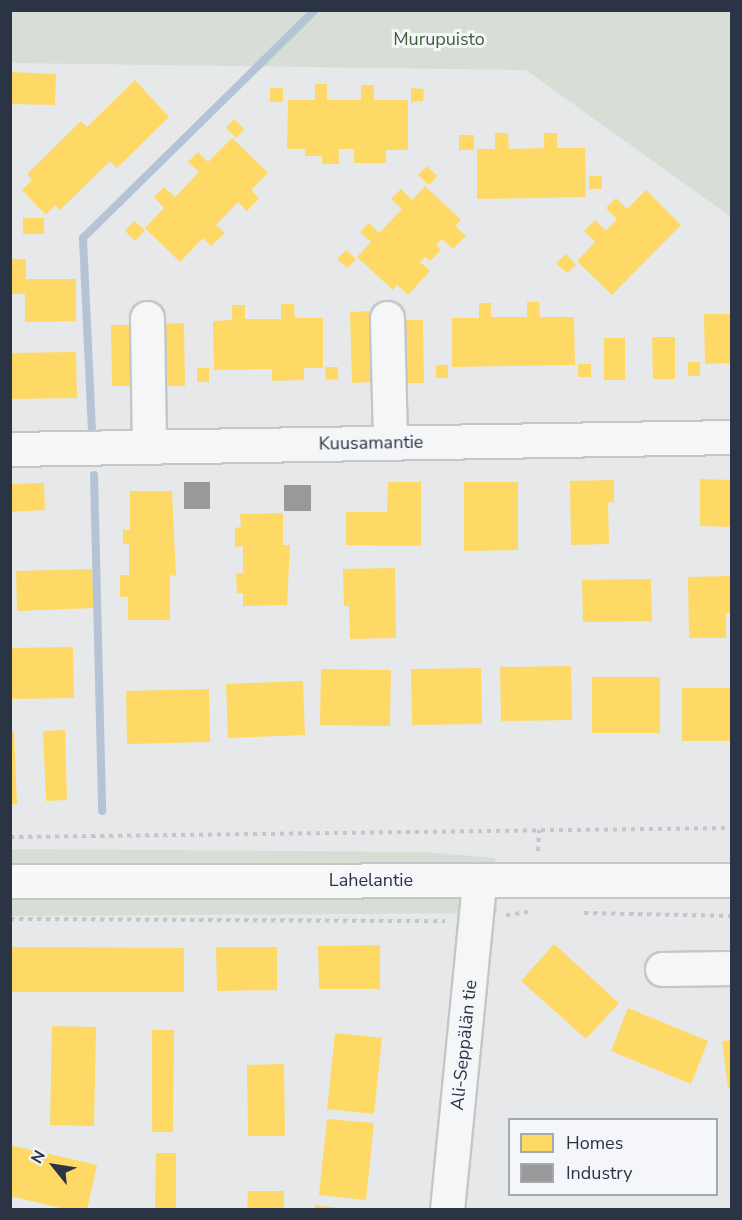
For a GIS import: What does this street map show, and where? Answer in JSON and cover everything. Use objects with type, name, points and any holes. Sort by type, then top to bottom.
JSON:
[{"type":"main road","name":"Lahelantie","points":[[10,881],[732,880]]},
{"type":"street","points":[[147,318],[149,447]]},
{"type":"street","points":[[387,318],[390,443]]},
{"type":"street","name":"Kuusamantie","points":[[10,449],[732,437]]},
{"type":"street","name":"Ali-Seppälän tie","points":[[447,1209],[479,881]]},
{"type":"street","points":[[662,969],[732,968]]},
{"type":"path","points":[[10,837],[732,828]]},
{"type":"path","points":[[10,919],[477,919],[535,912]]},
{"type":"path","points":[[581,913],[732,916]]},
{"type":"green space","name":"Murupuisto","points":[[10,11],[731,11],[731,217],[526,70],[11,63]]},
{"type":"green space","points":[[10,849],[425,852],[495,858],[497,913],[11,916]]},
{"type":"building: Homes","points":[[10,72],[56,74],[55,105],[10,104]]},
{"type":"building: Homes","points":[[135,80],[169,117],[117,168],[110,161],[60,210],[55,205],[46,215],[22,190],[32,180],[27,174],[81,121],[87,127]]},
{"type":"building: Homes","points":[[315,84],[327,84],[327,100],[361,100],[361,85],[374,85],[374,100],[408,100],[408,150],[386,150],[386,163],[354,163],[354,149],[339,149],[339,164],[322,164],[322,156],[305,156],[305,149],[287,149],[288,100],[315,100]]},
{"type":"building: Homes","points":[[270,88],[283,88],[283,102],[270,102]]},
{"type":"building: Homes","points":[[411,88],[424,89],[423,101],[411,102]]},
{"type":"building: Homes","points":[[234,119],[244,129],[236,138],[226,128]]},
{"type":"building: Homes","points":[[495,133],[508,133],[509,149],[544,148],[544,133],[557,133],[557,148],[585,148],[586,197],[477,199],[477,149],[495,149]]},
{"type":"building: Homes","points":[[459,135],[474,135],[474,150],[459,150]]},
{"type":"building: Homes","points":[[232,138],[268,173],[251,190],[259,198],[247,211],[238,202],[216,225],[225,233],[211,246],[203,238],[180,262],[145,228],[164,208],[154,197],[164,187],[175,197],[199,172],[188,162],[198,152],[208,162]]},
{"type":"building: Homes","points":[[427,166],[437,176],[429,185],[418,175]]},
{"type":"building: Homes","points":[[589,176],[602,176],[602,189],[589,189]]},
{"type":"building: Homes","points":[[425,186],[461,220],[455,226],[466,236],[453,249],[442,239],[436,245],[441,250],[430,261],[425,257],[420,262],[430,271],[408,295],[397,285],[393,290],[357,257],[371,242],[360,232],[369,223],[379,233],[402,209],[391,199],[401,189],[412,200]]},
{"type":"building: Homes","points":[[646,190],[681,225],[612,295],[577,261],[595,242],[584,231],[595,220],[606,231],[617,219],[606,208],[616,198],[627,209]]},
{"type":"building: Homes","points":[[23,218],[44,218],[44,234],[23,234]]},
{"type":"building: Homes","points":[[134,221],[145,230],[135,241],[125,231]]},
{"type":"building: Homes","points":[[346,250],[356,259],[347,268],[337,259]]},
{"type":"building: Homes","points":[[566,254],[576,265],[567,273],[556,263]]},
{"type":"building: Homes","points":[[10,259],[26,259],[26,279],[76,279],[76,321],[25,322],[25,294],[10,294]]},
{"type":"building: Homes","points":[[527,302],[539,302],[540,317],[574,317],[575,365],[452,367],[452,318],[479,318],[479,303],[491,303],[491,317],[527,317]]},
{"type":"building: Homes","points":[[281,304],[294,304],[295,318],[323,318],[323,368],[304,368],[304,380],[272,381],[272,369],[214,370],[213,321],[232,320],[232,305],[245,305],[245,319],[281,319]]},
{"type":"building: Homes","points":[[373,311],[374,382],[352,383],[350,312]]},
{"type":"building: Homes","points":[[704,314],[732,314],[732,363],[705,364]]},
{"type":"building: Homes","points":[[399,320],[423,320],[424,383],[400,383]]},
{"type":"building: Homes","points":[[184,323],[185,386],[162,386],[161,324]]},
{"type":"building: Homes","points":[[111,325],[134,325],[135,386],[112,386]]},
{"type":"building: Homes","points":[[652,337],[675,337],[675,379],[653,379]]},
{"type":"building: Homes","points":[[604,338],[625,338],[625,380],[604,380]]},
{"type":"building: Homes","points":[[76,352],[77,398],[10,399],[10,353]]},
{"type":"building: Homes","points":[[688,362],[700,362],[700,376],[688,376]]},
{"type":"building: Homes","points":[[578,364],[591,364],[591,377],[578,377]]},
{"type":"building: Homes","points":[[436,365],[448,365],[448,378],[436,378]]},
{"type":"building: Homes","points":[[325,367],[338,367],[338,379],[326,380]]},
{"type":"building: Homes","points":[[197,368],[209,368],[209,382],[197,382]]},
{"type":"building: Homes","points":[[700,479],[732,480],[732,527],[700,526]]},
{"type":"building: Homes","points":[[614,480],[614,502],[608,503],[609,544],[571,545],[570,481]]},
{"type":"building: Homes","points":[[388,482],[421,482],[421,546],[346,545],[346,512],[387,512]]},
{"type":"building: Homes","points":[[464,482],[518,482],[518,550],[464,551]]},
{"type":"building: Homes","points":[[44,483],[45,510],[10,512],[10,484]]},
{"type":"building: Homes","points":[[130,491],[172,491],[176,576],[170,575],[170,620],[128,620],[128,597],[120,597],[120,575],[129,575],[129,544],[123,544],[123,530],[130,530]]},
{"type":"building: Homes","points":[[283,513],[283,545],[290,545],[287,605],[243,606],[243,593],[237,593],[236,573],[243,573],[243,546],[235,547],[235,528],[241,527],[240,514]]},
{"type":"building: Homes","points":[[395,568],[396,638],[350,639],[349,606],[344,606],[343,569]]},
{"type":"building: Homes","points":[[92,569],[94,608],[17,611],[16,571]]},
{"type":"building: Homes","points":[[732,576],[732,613],[726,613],[726,638],[689,638],[688,577]]},
{"type":"building: Homes","points":[[651,579],[652,621],[583,622],[582,580]]},
{"type":"building: Homes","points":[[73,647],[74,698],[10,699],[10,648]]},
{"type":"building: Homes","points":[[571,666],[572,720],[501,721],[500,667]]},
{"type":"building: Homes","points":[[481,668],[482,724],[412,725],[411,669]]},
{"type":"building: Homes","points":[[321,669],[391,670],[390,726],[320,725]]},
{"type":"building: Homes","points":[[592,677],[660,677],[660,733],[592,733]]},
{"type":"building: Homes","points":[[303,681],[305,735],[228,738],[226,684]]},
{"type":"building: Homes","points":[[682,688],[732,688],[732,741],[682,741]]},
{"type":"building: Homes","points":[[209,689],[210,742],[127,744],[126,691]]},
{"type":"building: Homes","points":[[65,730],[67,800],[46,801],[43,731]]},
{"type":"building: Homes","points":[[10,731],[14,731],[17,804],[10,805]]},
{"type":"building: Homes","points":[[554,944],[619,1003],[586,1039],[521,981]]},
{"type":"building: Homes","points":[[380,945],[380,989],[319,989],[318,946]]},
{"type":"building: Homes","points":[[10,947],[184,948],[184,992],[10,992]]},
{"type":"building: Homes","points":[[216,947],[277,947],[277,990],[217,991]]},
{"type":"building: Homes","points":[[628,1008],[708,1041],[691,1084],[611,1051]]},
{"type":"building: Homes","points":[[52,1026],[96,1027],[94,1126],[50,1125]]},
{"type":"building: Homes","points":[[152,1030],[174,1030],[173,1132],[152,1132]]},
{"type":"building: Homes","points":[[335,1033],[382,1038],[374,1114],[327,1109]]},
{"type":"building: Homes","points":[[732,1040],[732,1088],[728,1088],[722,1041]]},
{"type":"building: Homes","points":[[284,1064],[285,1136],[248,1136],[247,1065]]},
{"type":"building: Homes","points":[[327,1119],[374,1123],[366,1200],[319,1195]]},
{"type":"building: Homes","points":[[10,1145],[97,1165],[87,1210],[69,1210],[10,1196]]},
{"type":"building: Homes","points":[[156,1153],[176,1153],[176,1210],[155,1210]]},
{"type":"building: Homes","points":[[248,1191],[284,1191],[284,1210],[247,1210]]},
{"type":"building: Homes","points":[[315,1205],[339,1208],[339,1210],[314,1210]]},
{"type":"building: Industry","points":[[184,482],[210,482],[210,509],[184,509]]},
{"type":"building: Industry","points":[[284,485],[311,485],[311,511],[284,511]]},
{"type":"waterway","points":[[92,431],[83,238],[315,10]]},
{"type":"waterway","points":[[94,475],[102,811]]}]
